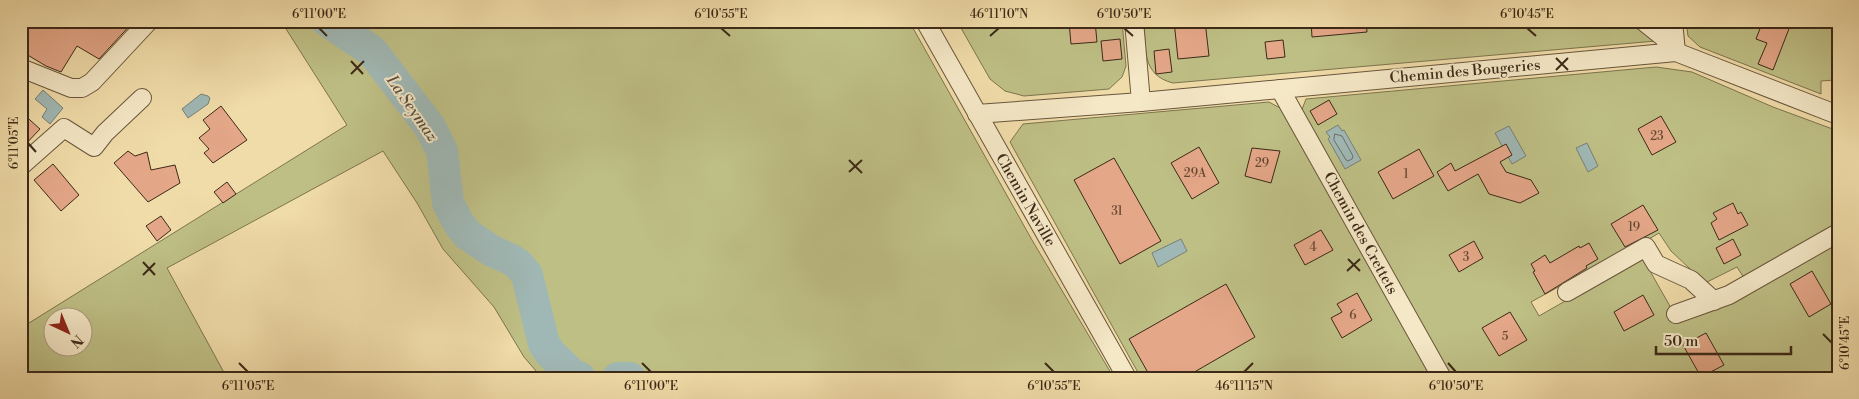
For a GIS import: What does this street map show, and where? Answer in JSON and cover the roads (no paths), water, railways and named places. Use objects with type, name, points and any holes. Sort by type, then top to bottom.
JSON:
[{"type":"street","points":[[21,68],[71,88],[82,88],[92,82],[149,21]]},
{"type":"street","name":"Chemin Naville","points":[[925,21],[1128,378]]},
{"type":"street","points":[[1134,21],[1141,102]]},
{"type":"street","points":[[1642,21],[1662,37],[1676,52]]},
{"type":"street","points":[[1673,21],[1676,52]]},
{"type":"street","name":"Chemin des Bougeries","points":[[977,114],[1141,102],[1676,52],[1838,115]]},
{"type":"street","name":"Chemin des Crettets","points":[[1280,89],[1442,378]]},
{"type":"street","points":[[21,166],[64,128],[94,147],[142,98]]},
{"type":"street","points":[[1676,314],[1729,295],[1838,233]]},
{"type":"street","points":[[1567,292],[1646,247],[1656,264],[1692,280],[1714,301]]},
{"type":"water","points":[[43,90],[63,108],[50,124],[42,117],[47,109],[35,99]]},
{"type":"water","points":[[201,94],[210,98],[208,104],[188,118],[182,109]]},
{"type":"water","points":[[1338,125],[1342,131],[1344,130],[1361,160],[1345,169],[1326,132]]},
{"type":"water","points":[[1509,126],[1526,156],[1512,164],[1495,133]]},
{"type":"water","points":[[1587,143],[1598,166],[1588,172],[1576,148]]},
{"type":"water","points":[[1181,239],[1187,251],[1158,267],[1152,253]]},
{"type":"waterway","name":"La Seymaz","points":[[327,21],[372,51],[430,127],[442,151],[448,203],[459,224],[468,235],[492,251],[512,260],[527,275],[544,344],[551,354],[573,375],[580,378]]},
{"type":"waterway","name":"La Seymaz","points":[[618,378],[630,378]]}]
